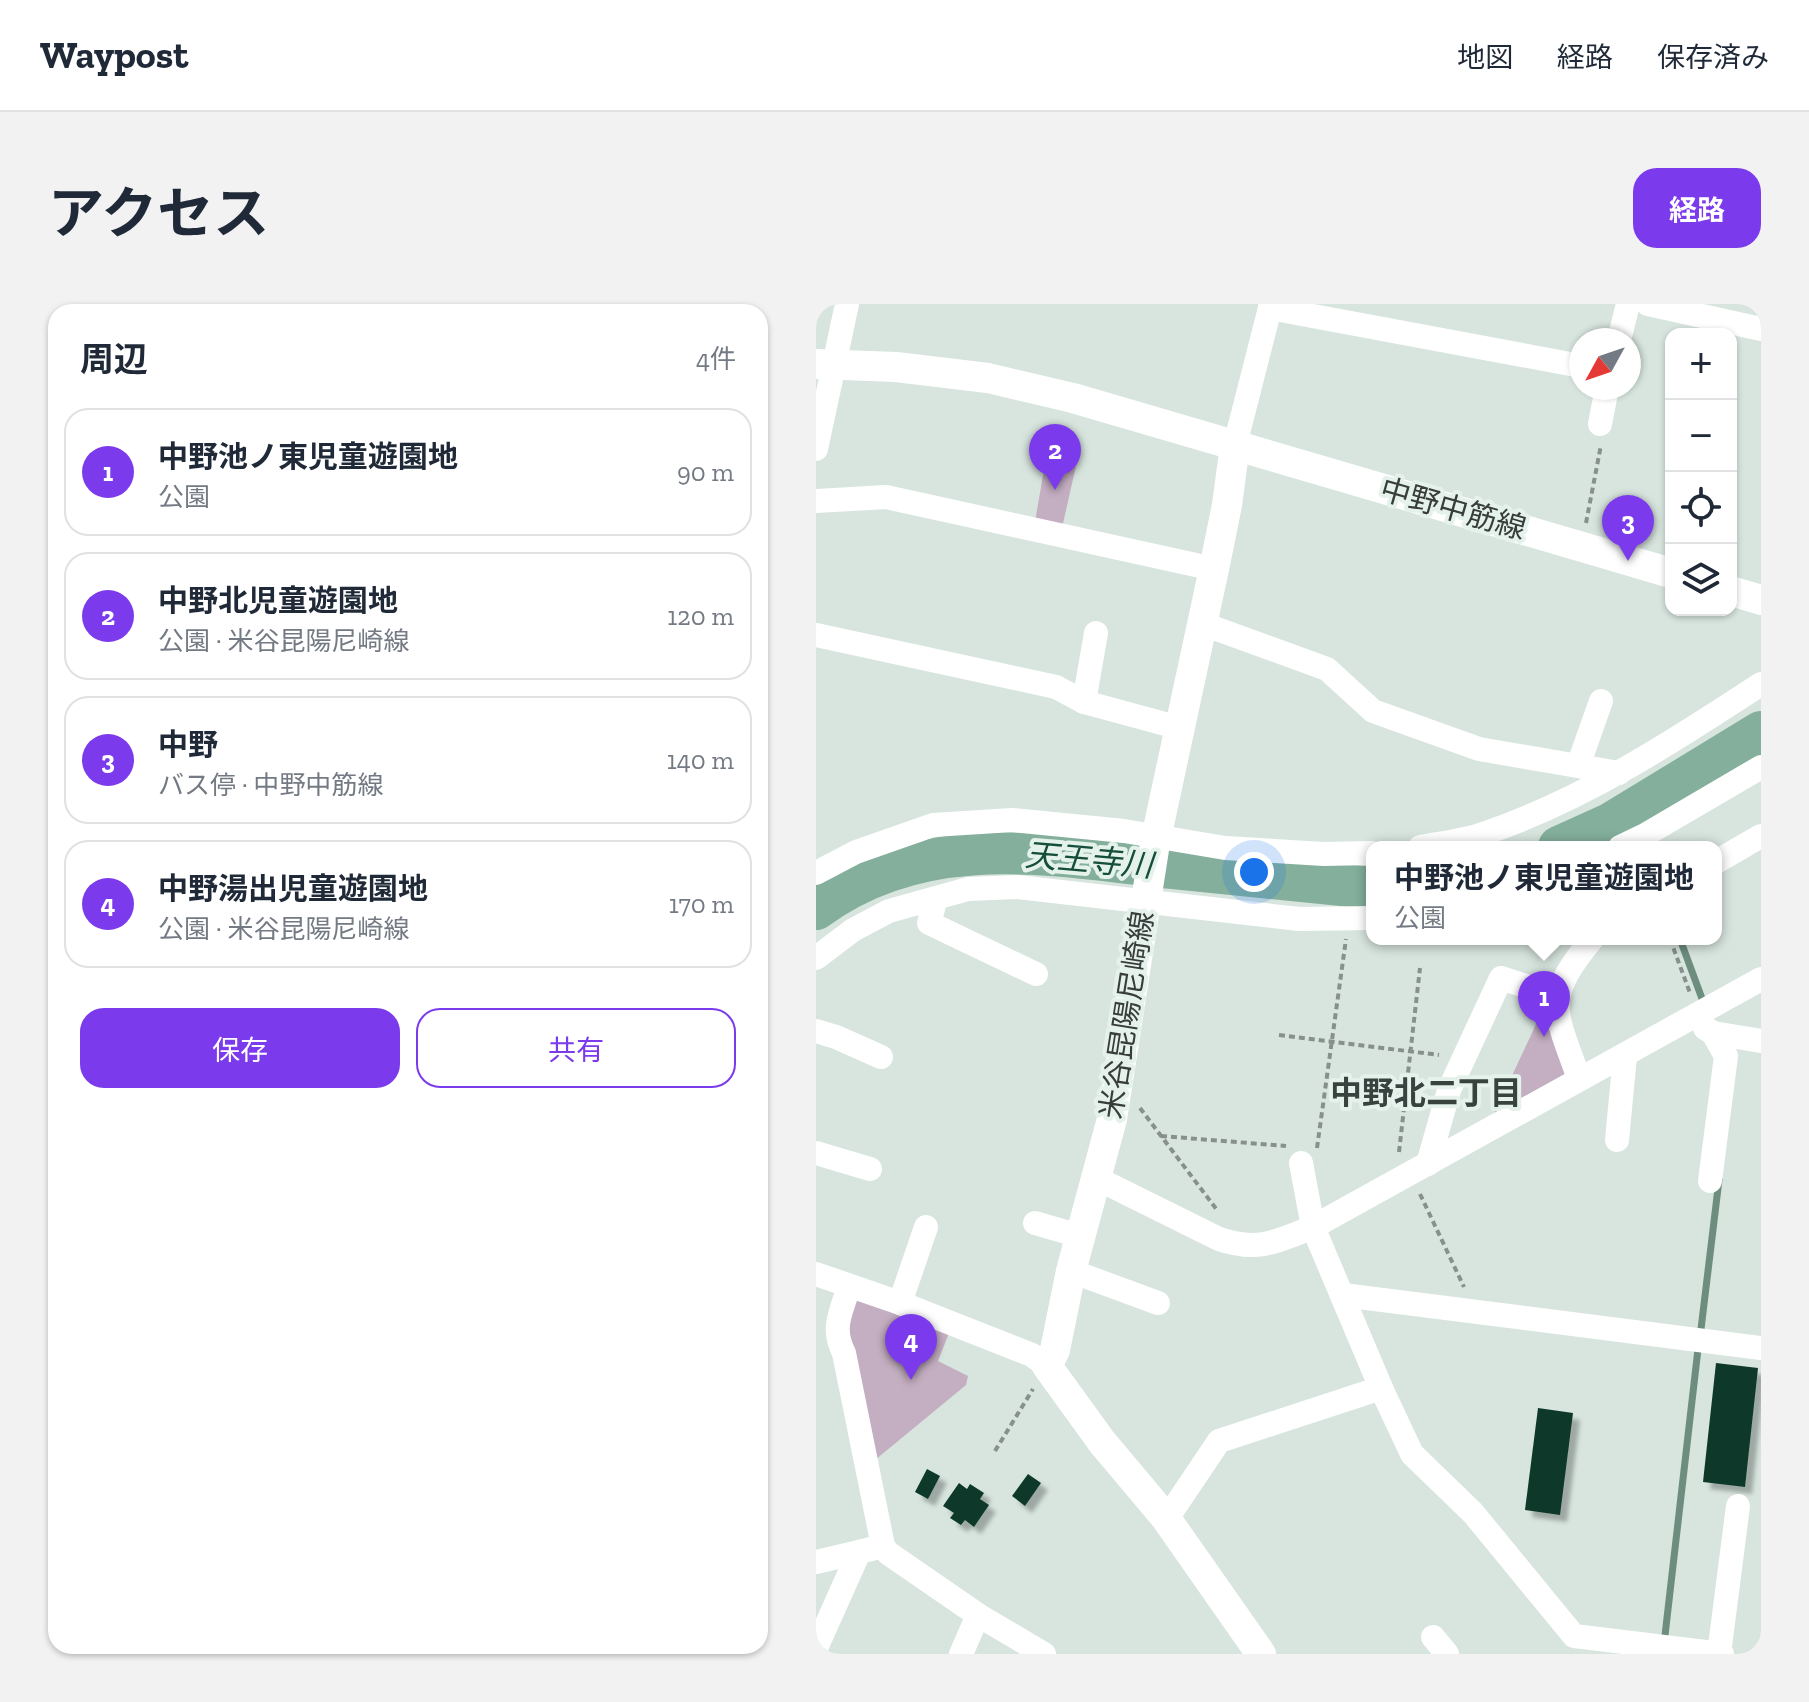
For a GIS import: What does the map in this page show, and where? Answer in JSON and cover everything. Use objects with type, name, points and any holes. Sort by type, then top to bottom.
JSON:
[{"type":"main road","points":[[825,352],[896,367],[988,378],[1073,398],[1235,445]]},
{"type":"main road","name":"中野中筋線","points":[[1235,445],[1665,571]]},
{"type":"main road","name":"米谷昆陽尼崎線","points":[[1047,1366],[1055,1350],[1071,1271],[1112,1119],[1155,840],[1203,624],[1227,505],[1235,445]]},
{"type":"main road","points":[[1737,593],[1761,600]]},
{"type":"main road","points":[[1047,1366],[1102,1442],[1165,1517],[1261,1654]]},
{"type":"street","points":[[816,449],[832,304]]},
{"type":"street","points":[[825,352],[847,304]]},
{"type":"street","points":[[1622,328],[1628,304]]},
{"type":"street","points":[[1648,304],[1761,329]]},
{"type":"street","points":[[1235,445],[1270,306],[1569,364]]},
{"type":"street","points":[[1600,424],[1605,400]]},
{"type":"street","points":[[816,501],[886,497],[1214,569]]},
{"type":"street","points":[[1203,624],[1327,669],[1373,711],[1479,749],[1619,773]]},
{"type":"street","points":[[1084,702],[1096,633]]},
{"type":"street","points":[[816,635],[1056,687],[1084,702],[1180,728]]},
{"type":"street","points":[[1449,841],[1483,834],[1559,804],[1619,773],[1761,684]]},
{"type":"street","points":[[1578,766],[1601,701]]},
{"type":"street","points":[[1634,840],[1761,767]]},
{"type":"street","points":[[816,873],[856,852],[933,825],[1012,820],[1225,848],[1324,854],[1366,853]]},
{"type":"street","points":[[1722,859],[1761,836]]},
{"type":"street","points":[[816,958],[853,930],[889,911],[968,889],[1017,887],[1146,896],[1299,919],[1360,918]]},
{"type":"street","points":[[936,898],[929,923],[1036,974]]},
{"type":"street","points":[[1579,1079],[1557,1015],[1557,996],[1570,966],[1587,945]]},
{"type":"street","points":[[1414,1171],[1501,978],[1557,996]]},
{"type":"street","points":[[1096,1178],[1219,1239],[1244,1246],[1268,1246],[1313,1227],[1579,1079],[1700,1022],[1761,979]]},
{"type":"street","points":[[1700,1022],[1761,1041]]},
{"type":"street","points":[[1700,1022],[1726,1056],[1710,1181]]},
{"type":"street","points":[[816,1031],[881,1057]]},
{"type":"street","points":[[1617,1140],[1625,1056]]},
{"type":"street","points":[[816,1153],[870,1169]]},
{"type":"street","points":[[1301,1163],[1313,1227],[1412,1454],[1473,1513],[1585,1646],[1662,1648],[1720,1654],[1738,1506]]},
{"type":"street","points":[[1035,1223],[1080,1236]]},
{"type":"street","points":[[900,1303],[926,1227]]},
{"type":"street","points":[[1071,1271],[1158,1303]]},
{"type":"street","points":[[816,1274],[1032,1355],[1047,1366]]},
{"type":"street","points":[[818,1639],[871,1549],[844,1353],[836,1338],[849,1287]]},
{"type":"street","points":[[1343,1295],[1761,1348]]},
{"type":"street","points":[[1165,1517],[1219,1441],[1381,1388]]},
{"type":"street","points":[[816,1562],[871,1549],[888,1553],[978,1615],[1044,1654]]},
{"type":"street","points":[[961,1654],[978,1615]]},
{"type":"path","points":[[1583,548],[1604,429],[1600,424]]},
{"type":"path","points":[[1161,1136],[1289,1146],[1301,1163],[1319,1147],[1333,1041],[1360,918]]},
{"type":"path","points":[[1672,945],[1700,1022]]},
{"type":"path","points":[[1420,968],[1398,1165],[1414,1171],[1475,1311]]},
{"type":"path","points":[[1279,1035],[1463,1059]]},
{"type":"path","points":[[1117,1077],[1244,1246]]},
{"type":"path","points":[[995,1451],[1047,1366]]},
{"type":"shaded area","points":[[1047,452],[1078,457],[1062,528],[1035,522]]},
{"type":"shaded area","points":[[1546,1003],[1566,1063],[1565,1076],[1493,1116]]},
{"type":"shaded area","points":[[851,1292],[949,1333],[938,1361],[968,1376],[966,1385],[875,1460],[844,1329]]},
{"type":"building","points":[[1716,1363],[1758,1368],[1745,1487],[1703,1482]]},
{"type":"building","points":[[1538,1408],[1573,1413],[1560,1515],[1525,1510]]},
{"type":"building","points":[[927,1469],[940,1476],[928,1499],[915,1492]]},
{"type":"building","points":[[1028,1474],[1041,1483],[1025,1506],[1012,1496]]},
{"type":"building","points":[[959,1483],[967,1489],[970,1484],[984,1493],[980,1499],[989,1505],[974,1527],[965,1520],[961,1525],[950,1518],[954,1513],[943,1506]]},
{"type":"waterway","name":"天王寺川","points":[[1572,841],[1610,824],[1761,732]]},
{"type":"waterway","points":[[1633,810],[1642,834]]},
{"type":"waterway","name":"天王寺川","points":[[816,909],[857,884],[899,867],[943,858],[988,854],[1079,857],[1366,887]]},
{"type":"waterway","points":[[1682,945],[1704,1004]]},
{"type":"waterway","points":[[1701,1329],[1719,1180]]},
{"type":"waterway","points":[[1664,1644],[1698,1349]]},
{"type":"place","name":"中野北児童遊園地","points":[[1055,490]]},
{"type":"place","name":"中野","points":[[1628,561]]},
{"type":"place","name":"中野池ノ東児童遊園地","points":[[1544,1037]]},
{"type":"place","name":"中野湯出児童遊園地","points":[[911,1380]]},
{"type":"district","name":"中野北二丁目","points":[[1426,1093]]}]
